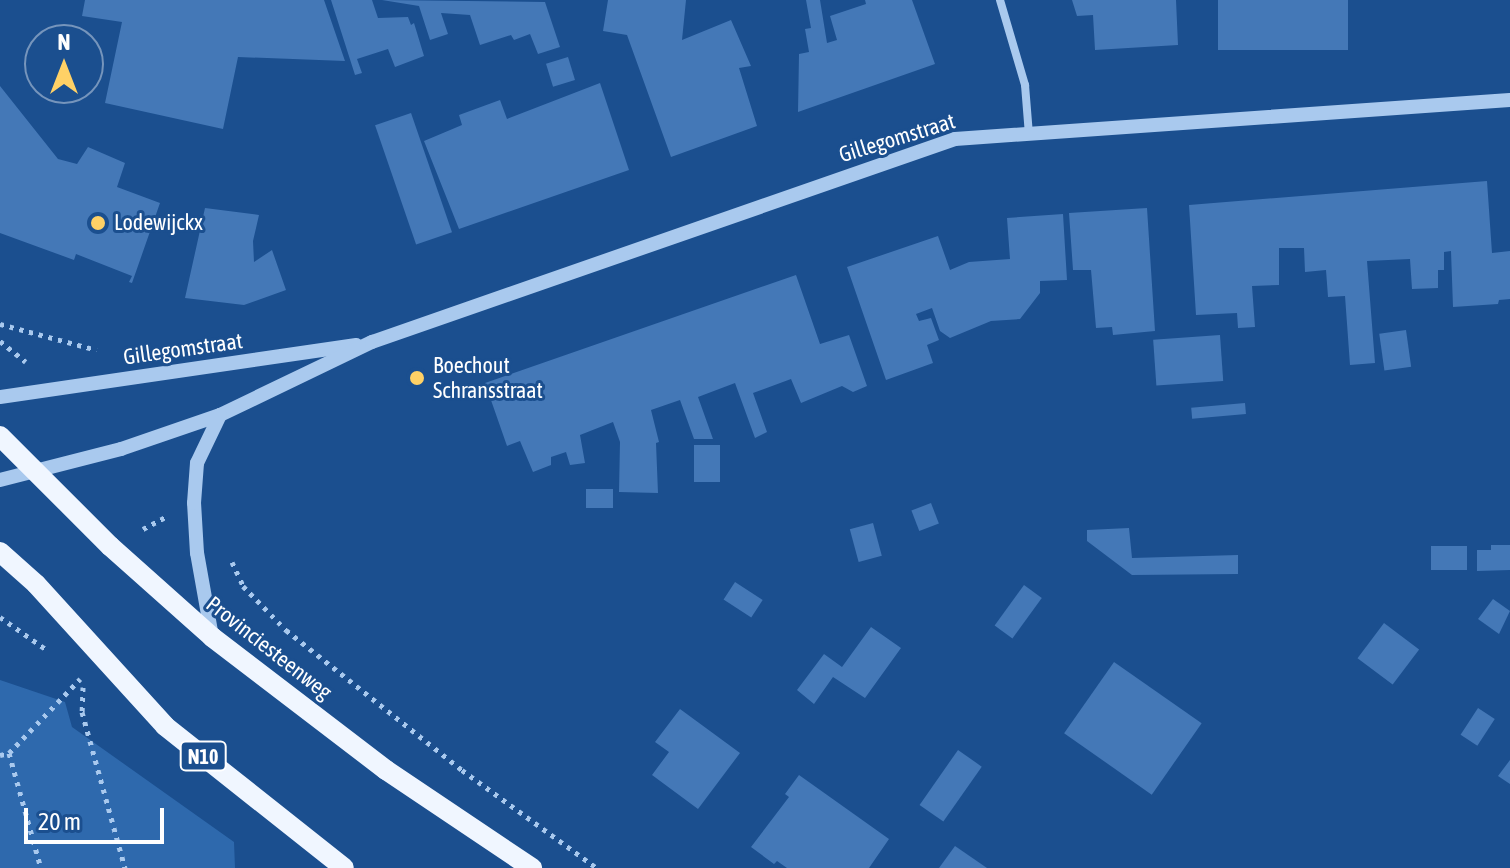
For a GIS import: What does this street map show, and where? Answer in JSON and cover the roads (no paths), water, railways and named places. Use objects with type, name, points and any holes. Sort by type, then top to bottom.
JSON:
[{"type":"main road","name":"Provinciesteenweg","points":[[0,436],[212,637],[386,770],[532,868]]},
{"type":"main road","name":"N10","points":[[0,552],[36,584],[165,726],[344,868]]},
{"type":"street","points":[[1000,0],[1025,85],[1029,135]]},
{"type":"street","name":"Gillegomstraat","points":[[0,480],[36,473],[220,415],[372,342],[955,139],[1510,100]]},
{"type":"street","name":"Gillegomstraat","points":[[0,397],[372,342]]},
{"type":"street","points":[[212,637],[197,553],[194,503],[197,463],[220,415]]},
{"type":"place","name":"Lodewijckx","points":[[98,223]]},
{"type":"place","name":"Boechout Schransstraat","points":[[417,378]]}]
